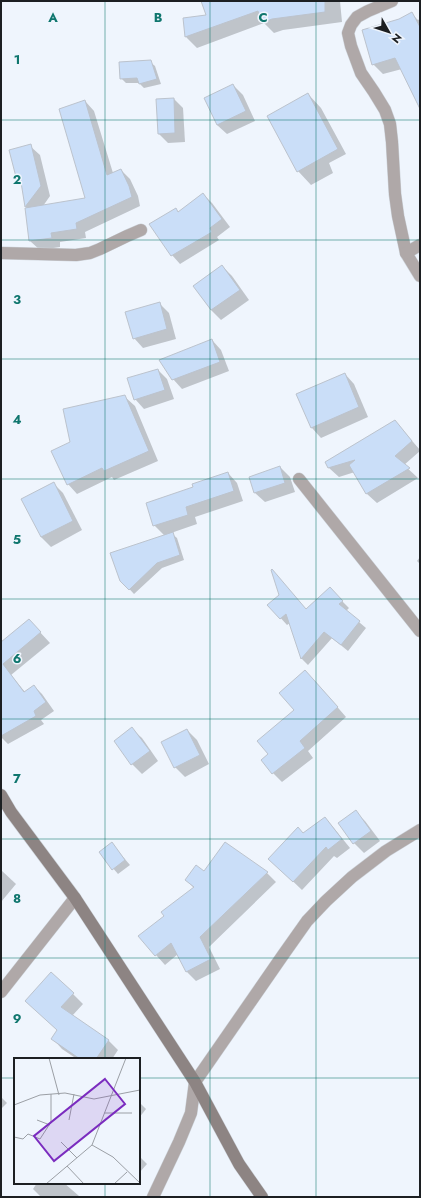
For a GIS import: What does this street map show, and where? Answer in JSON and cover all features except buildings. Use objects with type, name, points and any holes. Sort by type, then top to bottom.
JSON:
[{"type":"street","points":[[392,1],[357,17],[351,25],[348,33],[361,73],[385,110],[390,124],[395,194],[406,253],[420,276]]},
{"type":"street","points":[[1,253],[76,255],[90,253],[140,230]]},
{"type":"street","points":[[406,253],[420,245]]},
{"type":"street","points":[[299,479],[420,631]]},
{"type":"street","points":[[1,795],[11,812],[75,898],[196,1082],[239,1164],[262,1197]]},
{"type":"street","points":[[153,1197],[179,1142],[191,1112],[196,1082],[308,921],[326,901],[352,877],[386,851],[420,830]]},
{"type":"street","points":[[1,992],[75,898]]}]
